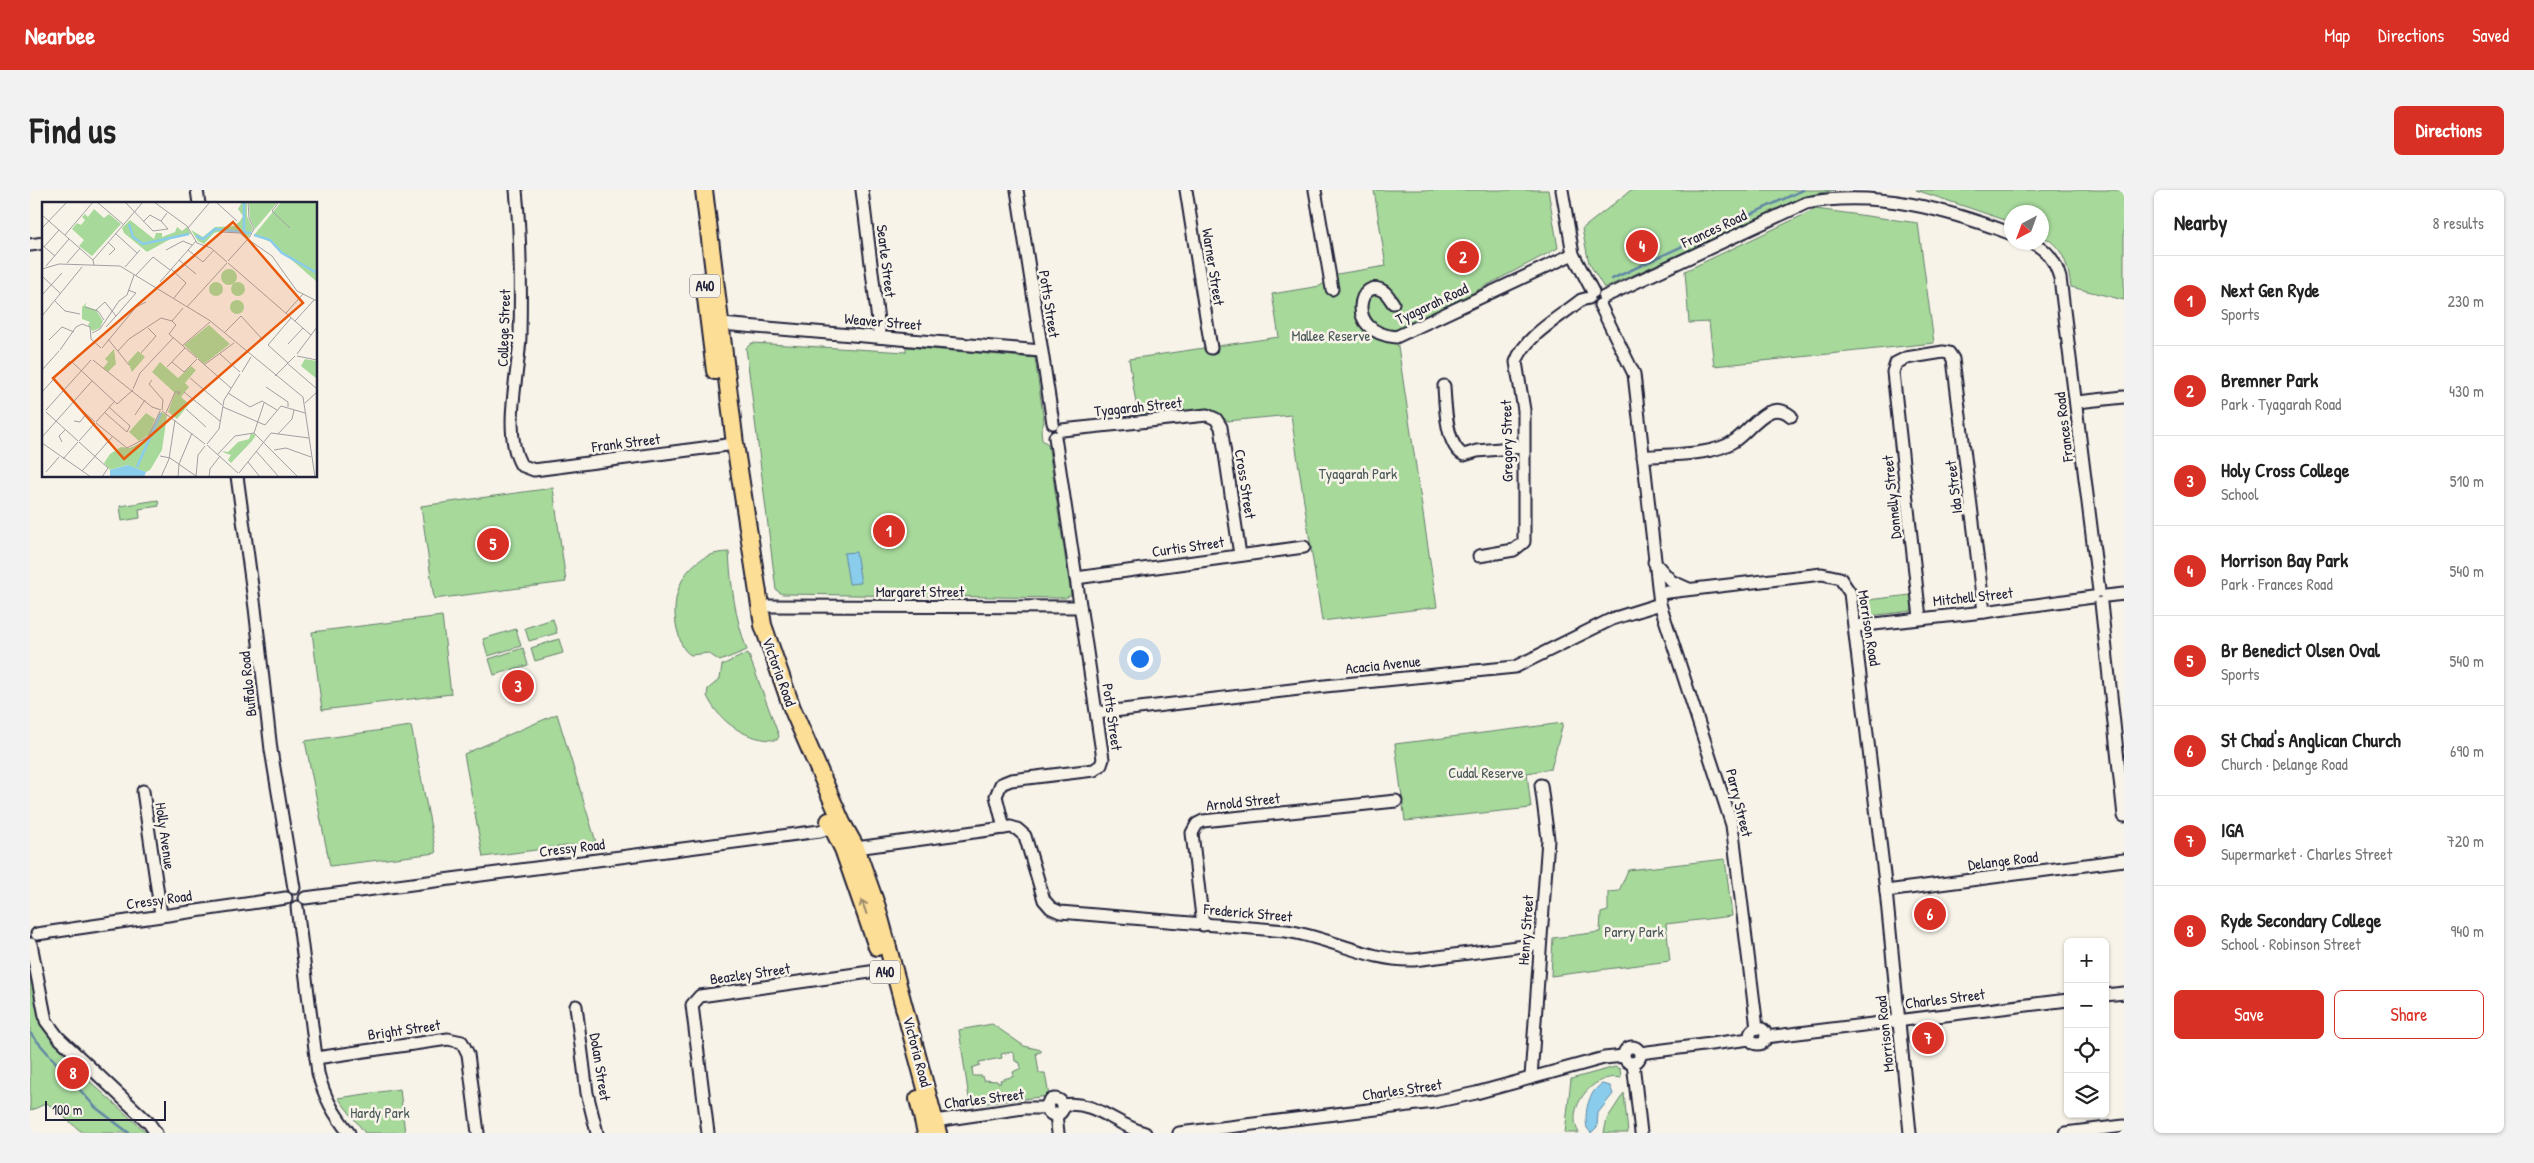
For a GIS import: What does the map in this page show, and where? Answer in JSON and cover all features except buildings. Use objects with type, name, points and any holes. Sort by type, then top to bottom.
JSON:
[{"type":"highway","name":"Victoria Road","points":[[693,190],[752,622],[772,684],[837,825],[856,848],[877,907],[894,966],[931,1127]]},
{"type":"highway","name":"Victoria Road","points":[[704,190],[721,324],[729,445],[759,606],[781,681],[837,825],[843,849],[884,970],[931,1127]]},
{"type":"street","name":"College Street","points":[[516,190],[521,234],[520,338],[512,418],[516,452],[521,465]]},
{"type":"street","name":"Searle Street","points":[[862,190],[880,336]]},
{"type":"street","name":"Potts Street","points":[[1004,828],[996,796],[1001,784],[1011,780],[1094,770],[1101,765],[1103,755],[1080,607],[1057,430],[1041,351],[1017,190]]},
{"type":"street","name":"Warner Street","points":[[1186,190],[1211,348]]},
{"type":"street","points":[[1314,190],[1332,289]]},
{"type":"street","points":[[1562,190],[1573,254],[1634,374],[1654,562],[1660,599]]},
{"type":"street","name":"Frances Road","points":[[1597,298],[1806,203],[1835,195],[1864,194],[1926,204],[2004,231]]},
{"type":"street","name":"Frances Road","points":[[2043,250],[2049,254],[2060,278],[2077,402],[2124,816]]},
{"type":"street","name":"Tyagarah Road","points":[[1393,303],[1384,291],[1376,288],[1370,290],[1362,298],[1360,312],[1364,322],[1376,333],[1396,337],[1573,254]]},
{"type":"street","name":"Gregory Street","points":[[1479,556],[1514,550],[1524,542],[1524,410],[1516,362],[1518,356],[1532,339],[1581,300],[1597,298]]},
{"type":"street","name":"Weaver Street","points":[[721,324],[1041,351]]},
{"type":"street","name":"Donnelly Street","points":[[1920,618],[1893,372],[1896,363],[1906,358],[1943,352],[1949,353],[1953,359]]},
{"type":"street","name":"Ida Street","points":[[1953,359],[1984,612]]},
{"type":"street","points":[[1444,386],[1446,416],[1453,446],[1459,453],[1464,455],[1477,451],[1523,447]]},
{"type":"street","points":[[2077,402],[2124,397]]},
{"type":"street","points":[[1643,456],[1718,449],[1735,441],[1767,413],[1774,410],[1785,410],[1791,416]]},
{"type":"street","name":"Tyagarah Street","points":[[1057,430],[1207,415],[1216,419]]},
{"type":"street","name":"Cross Street","points":[[1216,419],[1221,427],[1240,555]]},
{"type":"street","name":"Frank Street","points":[[521,465],[534,470],[729,445]]},
{"type":"street","name":"Buffalo Road","points":[[237,478],[271,750],[294,888]]},
{"type":"street","name":"Curtis Street","points":[[1076,578],[1304,548]]},
{"type":"street","points":[[1654,562],[1671,581],[1689,589]]},
{"type":"street","name":"Morrison Road","points":[[1660,599],[1689,589],[1828,574],[1840,578],[1850,593],[1856,626],[1886,891],[1910,1133]]},
{"type":"street","name":"Mitchell Street","points":[[1856,626],[2124,594]]},
{"type":"street","name":"Acacia Avenue","points":[[1097,713],[1515,666],[1612,619],[1660,599]]},
{"type":"street","name":"Parry Street","points":[[1660,599],[1732,825],[1757,1028]]},
{"type":"street","name":"Margaret Street","points":[[759,606],[1080,607]]},
{"type":"street","points":[[2112,706],[2124,704]]},
{"type":"street","name":"Henry Street","points":[[1531,1077],[1548,839],[1541,785]]},
{"type":"street","name":"Holly Avenue","points":[[143,791],[161,915]]},
{"type":"street","name":"Arnold Street","points":[[1204,924],[1192,833],[1197,824],[1203,821],[1396,801]]},
{"type":"street","name":"Cressy Road","points":[[305,898],[820,831],[837,825]]},
{"type":"street","points":[[856,848],[1004,828]]},
{"type":"street","name":"Frederick Street","points":[[1004,828],[1017,829],[1025,836],[1041,896],[1047,905],[1055,911],[1297,933],[1396,960],[1414,960],[1540,944]]},
{"type":"street","name":"Delange Road","points":[[1886,891],[2124,860]]},
{"type":"street","points":[[294,888],[300,890],[305,898],[302,905],[297,907],[288,904],[286,898],[289,891],[294,888]]},
{"type":"street","name":"Cressy Road","points":[[34,930],[286,898]]},
{"type":"street","points":[[297,907],[322,1092],[331,1110],[349,1133]]},
{"type":"street","points":[[34,930],[36,939],[30,944],[46,1021],[58,1037],[149,1124],[156,1133]]},
{"type":"street","name":"Beazley Street","points":[[708,1133],[692,1005],[700,996],[884,970]]},
{"type":"street","points":[[2109,995],[2124,993]]},
{"type":"street","name":"Charles Street","points":[[1766,1037],[2064,1000]]},
{"type":"street","name":"Dolan Street","points":[[576,1006],[586,1093],[597,1133]]},
{"type":"street","points":[[1757,1028],[1762,1029],[1766,1037],[1759,1044],[1750,1039],[1751,1032],[1757,1028]]},
{"type":"street","name":"Bright Street","points":[[316,1058],[448,1039],[462,1042],[468,1054],[478,1133]]},
{"type":"street","name":"Charles Street","points":[[1179,1133],[1434,1102],[1476,1093],[1604,1058],[1632,1057],[1750,1039]]},
{"type":"street","points":[[1632,1057],[1641,1133]]},
{"type":"street","name":"Charles Street","points":[[931,1127],[1023,1108],[1055,1109],[1073,1104],[1090,1106],[1145,1133]]},
{"type":"street","points":[[1055,1109],[1058,1133]]},
{"type":"street","points":[[2065,1133],[2124,1126]]},
{"type":"green space","points":[[1374,190],[1548,190],[1558,248],[1396,333],[1437,607],[1322,621],[1291,415],[1227,421],[1220,415],[1198,411],[1138,416],[1129,359],[1279,337],[1272,294],[1320,286],[1337,274],[1386,266]]},
{"type":"green space","points":[[1631,190],[1835,190],[1811,195],[1604,288],[1589,263],[1582,229]]},
{"type":"green space","points":[[1916,190],[2124,190],[2124,300],[2071,287],[2063,257],[2049,240],[2049,205],[2004,205],[2004,220]]},
{"type":"green space","points":[[1816,209],[1918,223],[1934,343],[1714,366],[1709,322],[1689,323],[1685,271]]},
{"type":"green space","points":[[752,343],[906,352],[906,347],[1035,358],[1044,422],[1041,430],[1042,440],[1048,444],[1071,595],[1065,598],[782,594],[776,590],[746,348]]},
{"type":"green space","points":[[553,488],[566,582],[434,599],[421,506]]},
{"type":"green space","points":[[158,500],[159,506],[139,509],[140,518],[122,521],[120,506]]},
{"type":"green space","points":[[729,552],[734,602],[747,650],[720,661],[708,653],[691,655],[686,651],[679,636],[675,606],[678,592],[690,568],[714,554]]},
{"type":"green space","points":[[1911,595],[1912,611],[1869,616],[1867,600]]},
{"type":"green space","points":[[442,616],[451,694],[322,710],[312,632]]},
{"type":"green space","points":[[553,619],[557,633],[529,641],[525,628]]},
{"type":"green space","points":[[516,629],[521,646],[488,656],[483,639]]},
{"type":"green space","points":[[559,639],[563,653],[535,661],[531,648]]},
{"type":"green space","points":[[523,648],[528,665],[494,675],[489,659]]},
{"type":"green space","points":[[748,653],[779,736],[777,740],[766,740],[745,734],[719,714],[707,696],[708,689],[720,679],[722,665]]},
{"type":"green space","points":[[557,714],[596,842],[483,857],[464,754]]},
{"type":"green space","name":"Cudal Reserve","points":[[1563,723],[1551,769],[1527,773],[1531,808],[1405,821],[1395,744]]},
{"type":"green space","points":[[411,726],[436,853],[330,866],[305,741]]},
{"type":"green space","name":"Parry Park","points":[[1725,859],[1732,916],[1666,924],[1670,961],[1551,976],[1553,938],[1600,932],[1601,913],[1608,911],[1608,892],[1619,891],[1628,870]]},
{"type":"green space","points":[[30,958],[43,1026],[75,1068],[147,1133],[83,1133],[47,1103],[30,1111]]},
{"type":"green space","points":[[992,1024],[1024,1046],[1041,1050],[1041,1052],[1036,1053],[1039,1073],[1045,1073],[1049,1096],[970,1105],[959,1030]],"holes":[[[1014,1053],[1015,1061],[1020,1063],[1021,1068],[1013,1072],[1014,1076],[1000,1080],[1001,1083],[983,1080],[982,1076],[973,1076],[972,1068],[980,1065],[979,1062],[1002,1058],[1001,1054]]]},
{"type":"green space","points":[[1615,1067],[1620,1069],[1621,1078],[1611,1078],[1591,1086],[1578,1103],[1575,1113],[1575,1124],[1579,1133],[1565,1133],[1571,1079]]},
{"type":"green space","name":"Hardy Park","points":[[400,1089],[405,1133],[365,1133],[338,1098]]},
{"type":"green space","points":[[1624,1093],[1628,1133],[1604,1133],[1607,1119]]},
{"type":"water","points":[[856,552],[861,583],[849,584],[844,553]]},
{"type":"water","points":[[1602,1084],[1610,1086],[1613,1094],[1598,1113],[1597,1127],[1591,1133],[1587,1128],[1586,1122],[1588,1103],[1593,1092]]},
{"type":"waterway","points":[[1612,279],[1803,190]]},
{"type":"waterway","points":[[30,1033],[95,1107],[129,1133]]},
{"type":"place","name":"Morrison Bay Park","points":[[1642,246]]},
{"type":"place","name":"Bremner Park","points":[[1463,257]]},
{"type":"place","name":"Next Gen Ryde","points":[[889,531]]},
{"type":"place","name":"Br Benedict Olsen Oval","points":[[493,544]]},
{"type":"place","name":"Holy Cross College","points":[[518,686]]},
{"type":"place","name":"St Chad's Anglican Church","points":[[1930,914]]},
{"type":"place","name":"IGA","points":[[1928,1038]]},
{"type":"place","name":"Ryde Secondary College","points":[[73,1073]]},
{"type":"park label","name":"Mallee Reserve","points":[[1331,336]]},
{"type":"park label","name":"Tyagarah Park","points":[[1358,474]]}]
